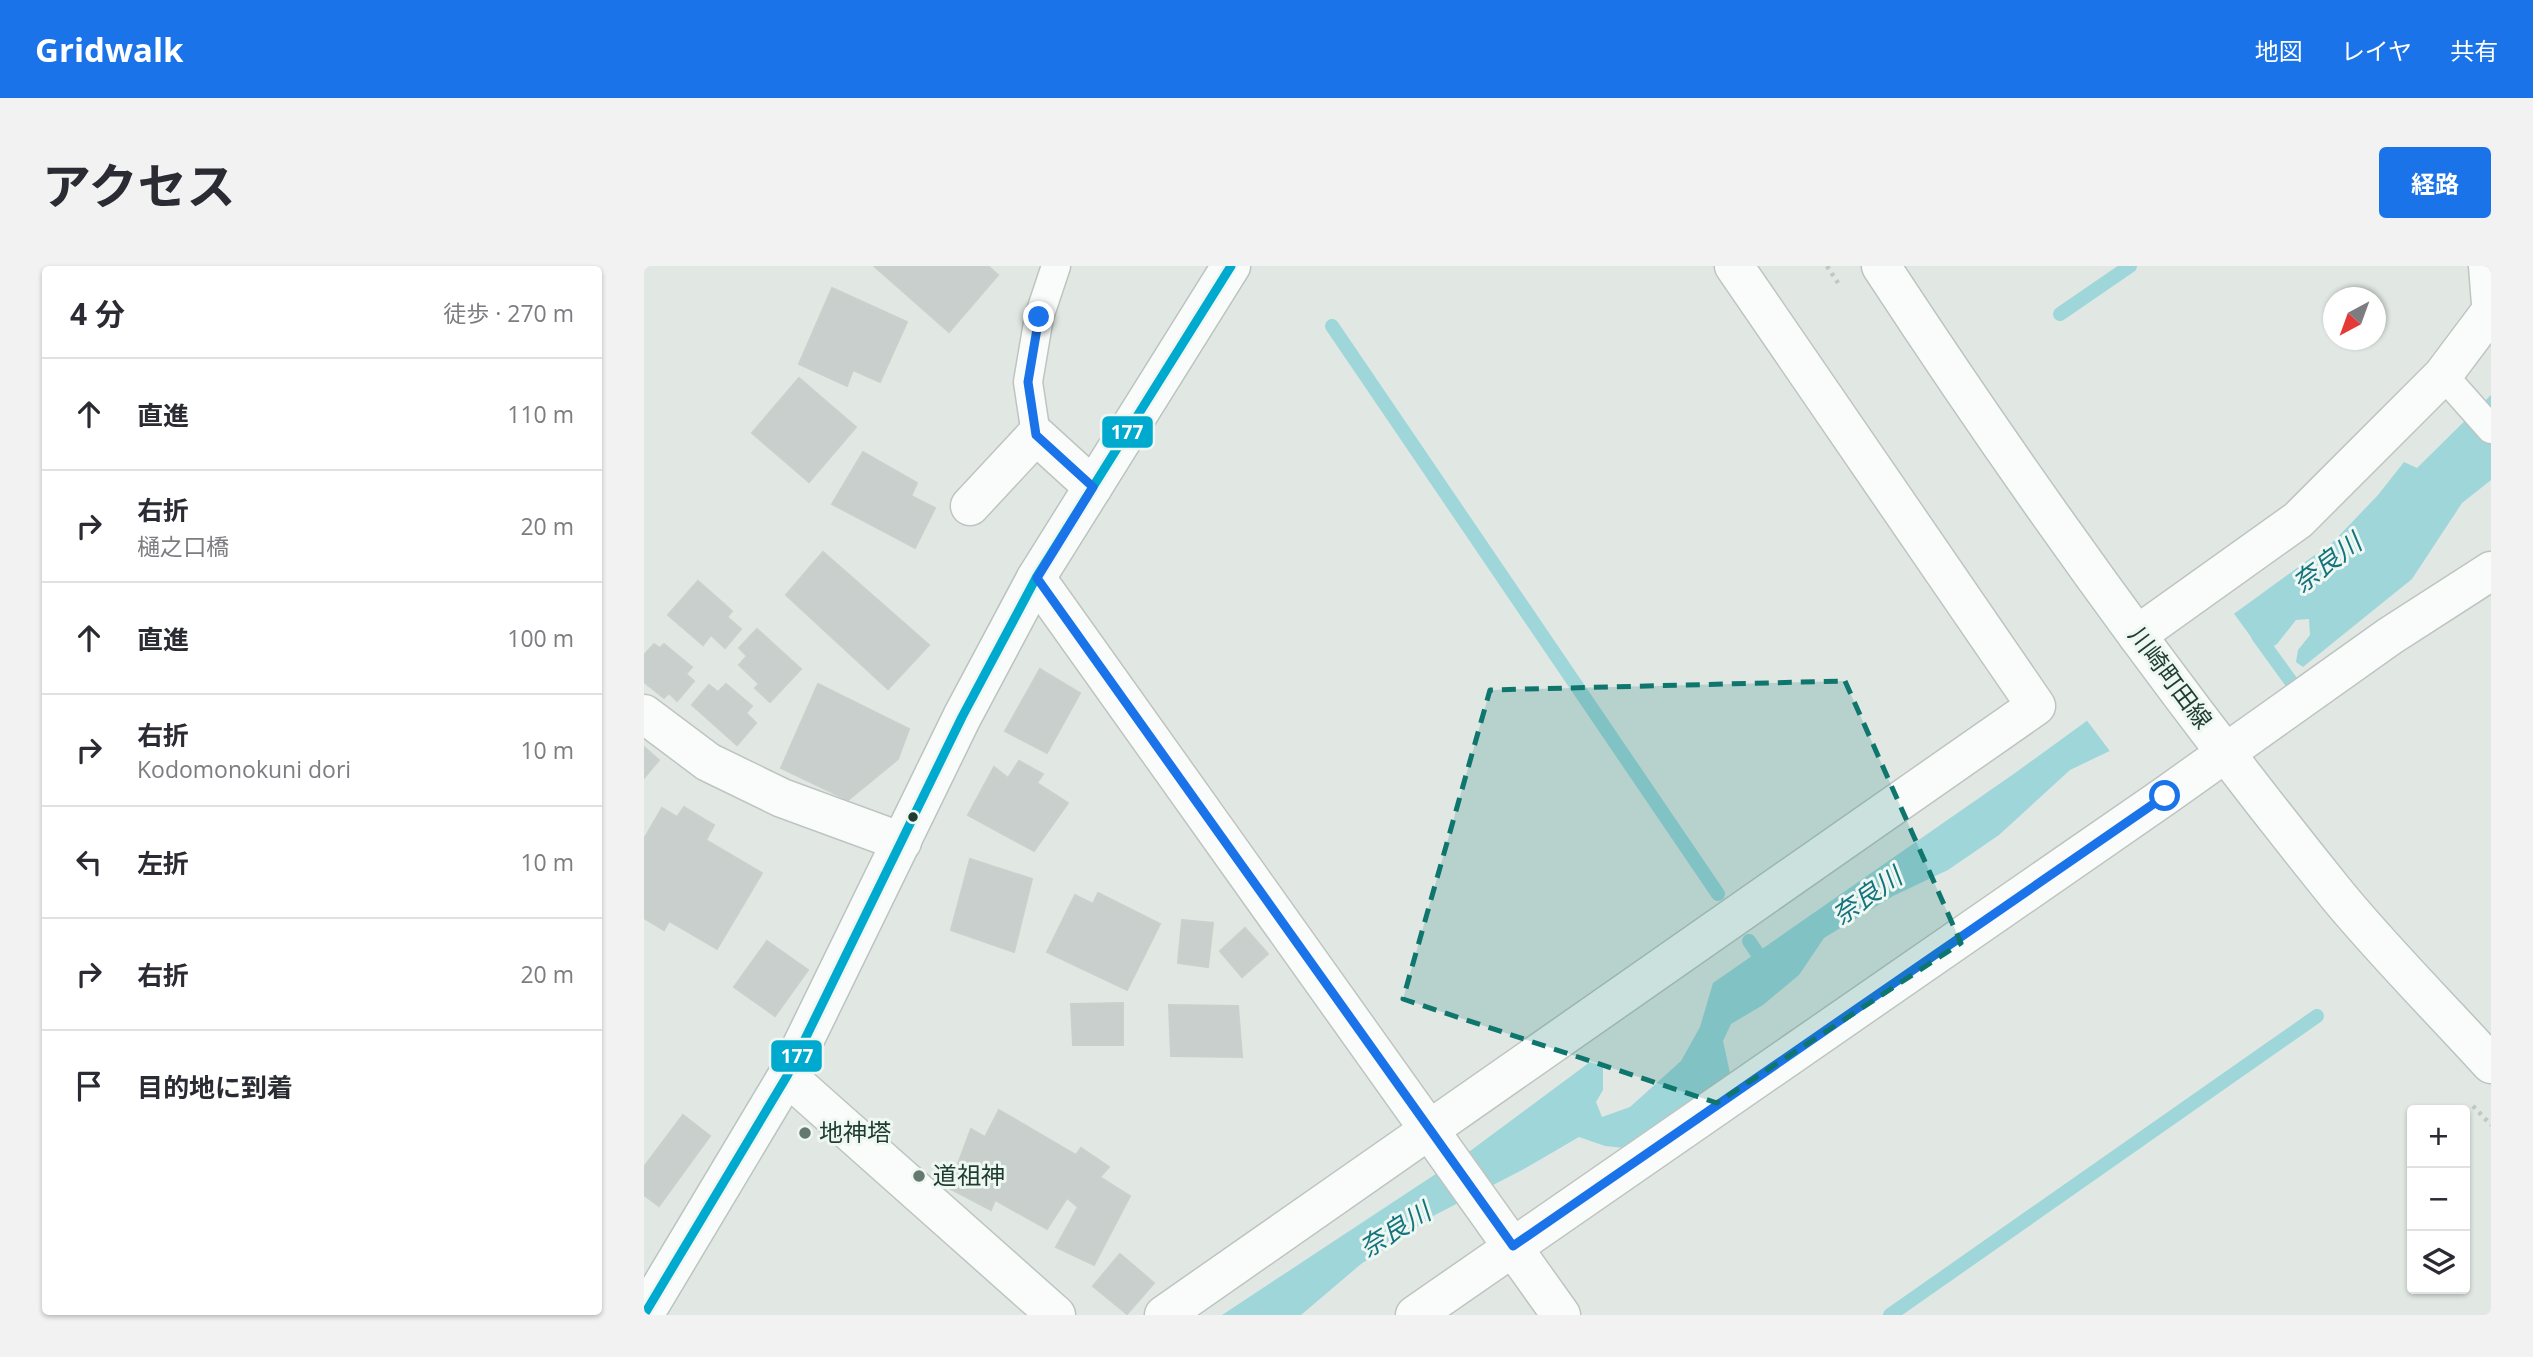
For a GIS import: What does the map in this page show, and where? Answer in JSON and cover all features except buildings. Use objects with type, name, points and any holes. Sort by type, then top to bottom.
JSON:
[{"type":"street","points":[[644,1315],[787,1076],[962,717],[1037,578],[1231,266]]},
{"type":"street","points":[[1164,1315],[1435,1138],[2036,706],[1734,266]]},
{"type":"street","name":"川崎町田線","points":[[1881,266],[1964,392],[2140,640],[2340,898],[2491,1064]]},
{"type":"street","points":[[2488,266],[2491,304]]},
{"type":"street","points":[[2140,640],[2298,520],[2449,383],[2491,311]]},
{"type":"street","points":[[970,506],[1036,435],[1093,487]]},
{"type":"street","points":[[1415,1315],[1507,1238],[2222,747],[2491,571]]},
{"type":"street","points":[[1037,578],[1561,1315]]},
{"type":"street","points":[[644,714],[708,762],[782,798],[902,842]]},
{"type":"street","points":[[787,1076],[1056,1315]]},
{"type":"lane","points":[[1036,435],[1028,382],[1039,317],[1056,266]]},
{"type":"lane","points":[[2449,383],[2491,429]]},
{"type":"highlighted area","points":[[1845,681],[1961,943],[1717,1103],[1403,999],[1490,690]]},
{"type":"water","name":"奈良川","points":[[2491,395],[2491,480],[2462,503],[2412,579],[2303,667],[2296,662],[2298,650],[2310,635],[2309,619],[2296,620],[2277,644],[2247,662],[2196,686],[2118,747],[2070,770],[1999,835],[1948,870],[1893,896],[1824,938],[1799,975],[1763,1005],[1731,1024],[1723,1041],[1730,1073],[1624,1148],[1605,1146],[1579,1137],[1435,1215],[1361,1264],[1301,1315],[1222,1315],[1466,1154],[1590,1062],[1603,1066],[1603,1090],[1596,1102],[1602,1117],[1630,1107],[1681,1061],[1700,1027],[1713,983],[2015,773],[2334,541],[2378,495],[2404,462],[2417,468]]},
{"type":"pier","points":[[2232,611],[2265,656],[2198,689],[2154,733],[2112,754],[2085,718]]},
{"type":"waterway","points":[[2060,314],[2130,266]]},
{"type":"waterway","points":[[1332,326],[1718,894]]},
{"type":"waterway","points":[[2258,636],[2292,683]]},
{"type":"waterway","points":[[1749,941],[1766,966]]},
{"type":"waterway","points":[[1890,1315],[2317,1016]]},
{"type":"transit line","name":"177","points":[[644,1315],[787,1076],[962,717],[1036,578],[1231,266]]},
{"type":"place","name":"地神塔","points":[[805,1133]]},
{"type":"place","name":"道祖神","points":[[919,1176]]},
{"type":"route","points":[[1039,317],[1028,382],[1036,435],[1093,487],[1037,578],[1513,1246],[2165,796]]}]
